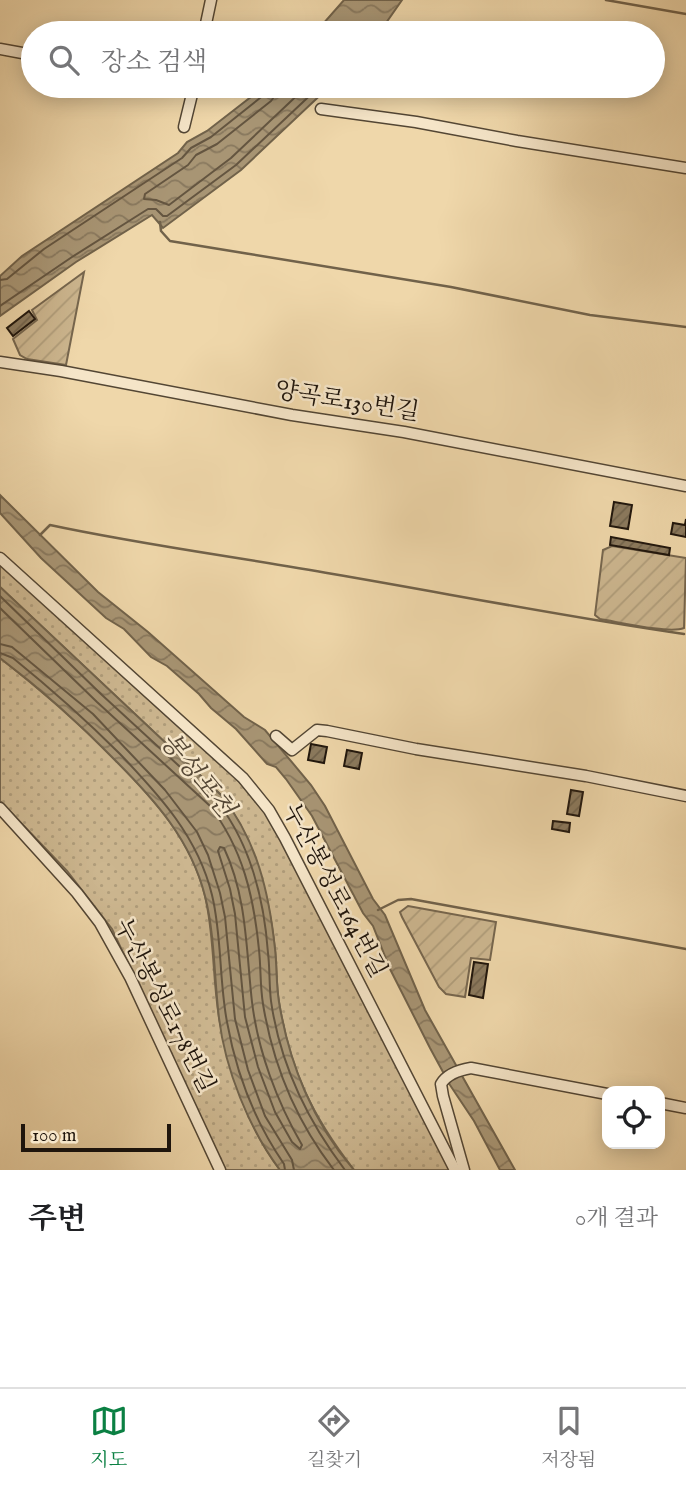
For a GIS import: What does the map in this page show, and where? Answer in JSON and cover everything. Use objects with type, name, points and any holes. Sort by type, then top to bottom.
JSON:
[{"type":"lane","points":[[207,21],[211,0]]},
{"type":"lane","points":[[0,49],[21,53]]},
{"type":"lane","points":[[184,127],[191,98]]},
{"type":"lane","points":[[321,109],[416,122],[686,169]]},
{"type":"lane","name":"양곡로130번길","points":[[0,362],[292,415],[404,432],[686,486]]},
{"type":"lane","name":"누산봉성로164번길","points":[[0,558],[223,758],[264,803],[282,831],[455,1170]]},
{"type":"lane","points":[[276,736],[292,750],[317,730],[327,731],[686,796]]},
{"type":"lane","name":"누산봉성로178번길","points":[[0,808],[77,893],[100,923],[130,977],[220,1170]]},
{"type":"lane","points":[[464,1170],[443,1096],[441,1084],[444,1078],[462,1070],[481,1070],[602,1093]]},
{"type":"lane","points":[[665,1105],[686,1108]]},
{"type":"shaded area","points":[[84,272],[66,365],[27,359],[20,355],[13,339],[37,320],[32,310]]},
{"type":"shaded area","points":[[612,546],[686,558],[684,628],[667,630],[644,627],[600,619],[595,615],[603,550]]},
{"type":"shaded area","points":[[0,562],[227,767],[270,819],[450,1170],[354,1170],[339,1150],[305,1091],[289,1049],[277,989],[269,908],[251,848],[233,812],[221,795],[0,587]]},
{"type":"shaded area","points":[[0,658],[59,707],[130,775],[170,822],[191,857],[205,896],[217,1007],[229,1062],[250,1118],[280,1170],[225,1170],[112,929],[67,871],[0,801]]},
{"type":"shaded area","points":[[408,906],[496,922],[490,960],[471,958],[465,997],[446,994],[439,987],[400,912]]},
{"type":"water","points":[[344,0],[402,0],[387,21],[326,21]]},
{"type":"water","points":[[250,98],[317,98],[241,170],[163,228],[152,215],[76,262],[0,316],[0,276],[22,256],[207,131]]},
{"type":"water","points":[[0,495],[98,592],[148,632],[244,717],[265,730],[311,785],[325,806],[373,899],[385,915],[425,1010],[515,1170],[500,1170],[474,1121],[450,1085],[390,969],[373,926],[363,913],[312,816],[286,779],[276,767],[267,764],[236,729],[199,694],[167,666],[151,657],[124,629],[106,618],[41,558],[0,513]]},
{"type":"water","name":"봉성포천","points":[[0,587],[221,795],[244,830],[265,887],[276,955],[279,1002],[296,1070],[326,1132],[354,1170],[280,1170],[258,1136],[240,1098],[227,1058],[219,1018],[208,911],[191,857],[170,822],[130,775],[88,733],[0,658]]},
{"type":"building","points":[[29,311],[35,319],[13,336],[7,328]]},
{"type":"building","points":[[614,502],[632,505],[628,529],[610,526]]},
{"type":"building","points":[[686,519],[686,537],[671,534],[673,523],[685,525]]},
{"type":"building","points":[[611,537],[670,548],[669,555],[610,545]]},
{"type":"building","points":[[311,744],[327,747],[324,763],[308,760]]},
{"type":"building","points":[[347,750],[362,753],[359,769],[344,766]]},
{"type":"building","points":[[571,790],[583,792],[579,816],[567,814]]},
{"type":"building","points":[[553,821],[570,823],[569,832],[552,829]]},
{"type":"building","points":[[474,962],[488,964],[483,998],[469,995]]},
{"type":"waterway","points":[[606,0],[686,14]]},
{"type":"waterway","points":[[160,222],[161,231],[170,241],[451,287],[590,315],[686,327]]},
{"type":"waterway","points":[[40,535],[50,525],[684,634]]},
{"type":"waterway","points":[[378,910],[398,900],[411,899],[686,949]]}]
